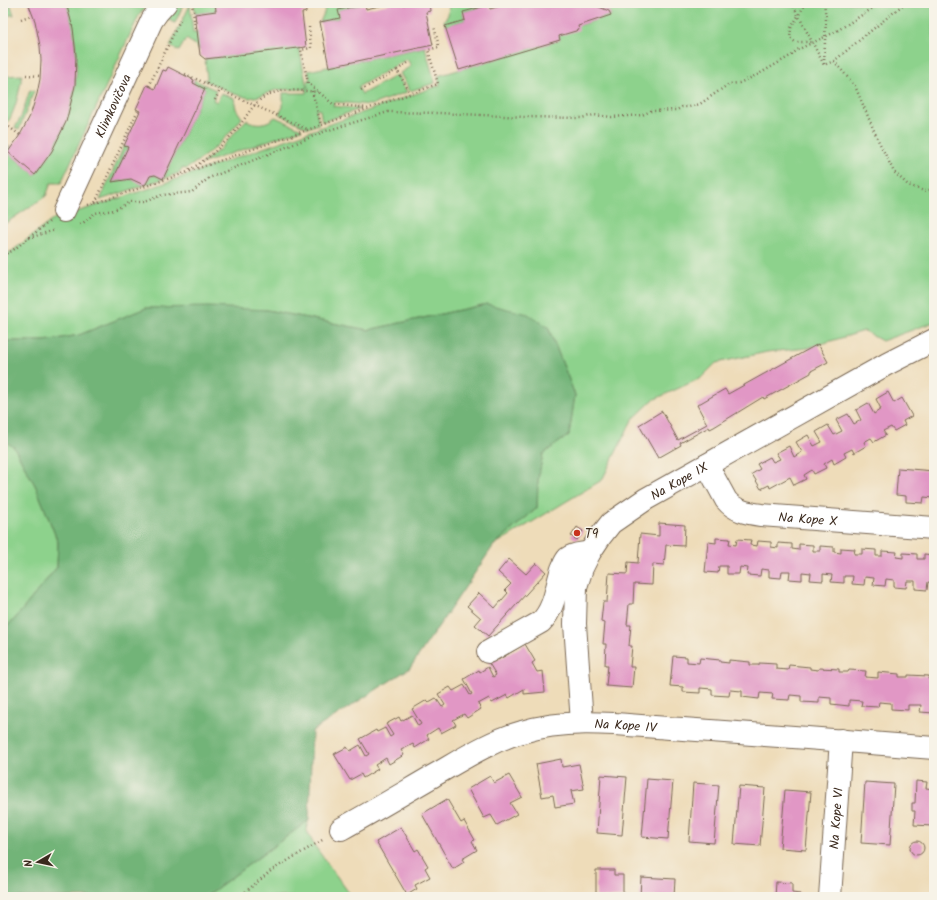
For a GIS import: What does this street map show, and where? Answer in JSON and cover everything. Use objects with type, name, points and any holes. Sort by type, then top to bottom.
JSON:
[{"type":"street","name":"Klimkovičova","points":[[67,215],[152,20],[157,12],[174,10]]},
{"type":"street","name":"Na Kope IX","points":[[582,723],[575,624],[576,587],[582,568],[590,552],[611,523],[622,514],[646,499],[887,364],[934,340]]},
{"type":"street","name":"Na Kope X","points":[[707,465],[726,500],[730,505],[740,511],[761,515],[934,528]]},
{"type":"street","points":[[488,652],[541,622],[546,617],[553,602],[559,578],[567,558],[573,555],[590,552]]},
{"type":"street","name":"Na Kope IV","points":[[341,830],[454,764],[503,738],[537,728],[582,723],[841,740],[934,748]]},
{"type":"street","name":"Na Kope VI","points":[[830,897],[841,740]]},
{"type":"path","points":[[192,3],[195,27],[197,27]]},
{"type":"path","points":[[792,3],[824,65]]},
{"type":"path","points":[[806,3],[791,28],[790,38],[795,42],[812,42]]},
{"type":"path","points":[[824,3],[826,18],[824,65]]},
{"type":"path","points":[[67,215],[83,223],[95,213],[114,210],[130,202],[144,202],[162,195],[192,192],[209,178],[326,131],[388,112],[438,112],[525,117],[581,118],[594,116],[612,117],[642,115],[651,111],[677,110],[682,107],[689,107],[700,104],[729,84],[739,83],[757,75],[797,50],[835,32],[881,3]]},
{"type":"path","points":[[824,65],[834,61],[905,3]]},
{"type":"path","points":[[149,86],[174,10]]},
{"type":"path","points":[[21,18],[32,15]]},
{"type":"path","points":[[309,26],[311,48],[301,50],[308,83],[333,104],[369,108]]},
{"type":"path","points":[[3,256],[67,215],[95,203],[438,84],[428,50],[439,48],[434,26]]},
{"type":"path","points":[[834,61],[855,86],[878,140],[894,172],[908,185],[924,191],[934,189]]},
{"type":"path","points":[[362,90],[408,63]]},
{"type":"path","points":[[397,70],[410,93]]},
{"type":"path","points":[[185,74],[308,130]]},
{"type":"path","points":[[26,75],[40,76]]},
{"type":"path","points":[[311,86],[321,125]]},
{"type":"path","points":[[215,100],[220,90]]},
{"type":"path","points":[[182,174],[209,156],[240,125],[254,105],[265,96],[277,92],[288,91],[319,92]]},
{"type":"path","points":[[95,203],[138,110]]},
{"type":"path","points":[[9,127],[20,135]]},
{"type":"path","points":[[29,238],[67,215]]},
{"type":"path","points":[[239,897],[272,870],[314,845]]},
{"type":"green space","points":[[3,3],[10,3],[14,15],[3,15]]},
{"type":"green space","points":[[80,3],[153,3],[140,13],[61,183],[51,183],[46,196],[3,225],[3,144],[12,148],[8,152],[35,175],[49,155],[60,135],[74,95],[76,74],[76,52],[73,29],[67,6]]},
{"type":"green space","points":[[178,3],[184,3],[175,23],[163,17]]},
{"type":"green space","points":[[194,3],[215,3],[216,11],[195,14]]},
{"type":"green space","points":[[326,3],[360,3],[360,5],[339,10],[340,18],[320,22]]},
{"type":"green space","points":[[449,3],[483,3],[484,6],[463,12],[465,20],[446,26],[444,21],[448,15]]},
{"type":"green space","points":[[593,3],[934,3],[934,322],[882,341],[864,331],[808,348],[767,352],[716,363],[701,378],[653,400],[632,420],[602,480],[494,545],[537,508],[538,479],[543,454],[569,435],[575,395],[548,327],[487,304],[368,330],[267,310],[146,308],[79,335],[45,341],[3,341],[3,255],[12,251],[64,211],[73,213],[151,188],[440,85],[438,76],[560,40],[559,36],[578,26],[611,15],[609,11],[594,5]]},
{"type":"green space","points":[[190,5],[193,32],[198,32],[200,51],[197,46],[186,39],[179,51],[170,46]]},
{"type":"green space","points":[[299,47],[307,88],[308,80],[310,80],[308,71],[425,47],[435,83],[410,91],[400,73],[411,66],[407,59],[358,87],[362,94],[397,75],[407,92],[371,105],[334,102],[333,106],[360,109],[322,122],[320,110],[316,109],[319,124],[308,128],[279,114],[283,107],[283,93],[307,93],[307,89],[276,90],[260,96],[249,98],[234,94],[204,80],[207,79],[205,59]]},
{"type":"green space","points":[[22,75],[18,96],[11,117],[3,129],[3,76]]},
{"type":"green space","points":[[194,80],[216,90],[213,100],[217,102],[221,93],[234,98],[236,109],[242,118],[230,132],[217,146],[194,164],[186,169],[182,168],[179,173],[163,179],[205,89],[193,83]]},
{"type":"green space","points":[[30,90],[34,91],[19,130],[15,128],[21,117]]},
{"type":"green space","points":[[275,117],[302,129],[201,164],[219,150],[246,120],[253,123],[265,123]]},
{"type":"green space","points":[[124,146],[128,147],[112,182],[131,179],[144,185],[150,176],[155,175],[163,179],[100,200]]},
{"type":"green space","points":[[487,304],[528,314],[548,327],[575,395],[569,435],[543,454],[538,479],[537,508],[494,545],[410,668],[312,731],[309,820],[205,897],[3,897],[3,629],[14,620],[57,567],[58,542],[36,487],[14,447],[3,440],[3,341],[45,341],[79,335],[146,308],[209,307],[267,310],[368,330]]},
{"type":"green space","points":[[3,440],[14,447],[36,487],[58,542],[57,567],[14,620],[3,629]]},
{"type":"green space","points":[[309,820],[306,829],[314,845],[352,897],[205,897]]},
{"type":"building","points":[[28,3],[66,3],[73,28],[76,55],[75,86],[66,122],[52,151],[35,175],[8,152],[20,135],[30,116],[40,79],[40,46],[35,21]]},
{"type":"building","points":[[215,3],[305,3],[306,12],[302,13],[306,47],[205,59],[200,55],[195,14],[216,11]]},
{"type":"building","points":[[393,3],[403,3],[403,5],[411,3],[429,3],[430,11],[426,12],[433,45],[329,67],[320,22],[340,18],[338,10],[365,4],[366,9]]},
{"type":"building","points":[[511,3],[593,3],[594,5],[609,11],[611,15],[578,26],[579,30],[559,36],[560,40],[459,70],[445,26],[465,20],[463,12],[489,5],[490,9]]},
{"type":"building","points":[[168,67],[194,80],[193,83],[205,89],[163,179],[155,175],[150,176],[144,185],[131,179],[112,182],[128,147],[124,146],[140,111],[136,109],[147,85],[155,89],[163,70],[166,71]]},
{"type":"building","points":[[818,344],[828,362],[764,399],[763,397],[714,427],[710,429],[709,427],[680,443],[681,445],[658,458],[639,425],[662,411],[678,440],[707,424],[697,405],[725,389],[728,394]]},
{"type":"building","points":[[888,392],[894,403],[902,398],[912,416],[903,421],[905,425],[894,431],[891,427],[883,431],[886,435],[874,442],[871,438],[864,442],[866,446],[854,453],[852,449],[844,453],[846,457],[834,464],[832,459],[824,464],[826,468],[814,474],[812,470],[804,475],[806,479],[794,485],[790,477],[770,488],[769,485],[761,489],[752,474],[760,469],[757,464],[770,457],[773,462],[780,459],[776,453],[789,446],[794,457],[802,452],[796,442],[808,435],[814,446],[822,442],[816,432],[828,425],[834,435],[842,431],[836,420],[848,414],[854,424],[861,420],[856,410],[868,403],[874,414],[881,409],[876,399]]},
{"type":"building","points":[[898,468],[934,471],[934,498],[924,497],[923,503],[906,502],[906,496],[896,495]]},
{"type":"building","points":[[659,523],[685,525],[684,546],[666,545],[664,565],[653,564],[652,585],[634,584],[633,604],[629,604],[627,625],[631,625],[629,646],[632,646],[630,667],[634,667],[632,688],[606,686],[608,665],[605,665],[606,644],[603,644],[605,623],[601,622],[603,602],[607,602],[609,573],[627,574],[628,562],[638,563],[640,534],[659,536]]},
{"type":"building","name":"T9","points":[[577,527],[583,531],[577,540],[571,536]]},
{"type":"building","points":[[716,538],[730,539],[729,544],[736,545],[737,539],[751,540],[750,545],[757,546],[758,541],[771,542],[771,547],[778,548],[778,543],[792,544],[792,549],[799,550],[799,544],[813,545],[813,551],[820,551],[820,546],[834,547],[834,552],[841,553],[841,548],[855,549],[854,554],[862,554],[862,549],[876,550],[876,556],[882,556],[882,551],[897,552],[896,557],[903,558],[903,553],[917,554],[917,559],[924,559],[924,554],[934,555],[934,583],[928,582],[927,590],[915,589],[915,581],[907,581],[906,588],[894,587],[894,580],[886,579],[885,586],[873,585],[874,578],[865,577],[864,585],[852,584],[853,576],[844,576],[844,583],[831,582],[832,575],[823,574],[823,581],[810,580],[811,573],[802,572],[802,580],[789,579],[790,571],[782,571],[781,578],[769,577],[769,570],[761,569],[760,576],[747,575],[748,568],[740,567],[739,574],[727,574],[727,566],[719,566],[718,573],[705,572],[708,542],[716,543]]},
{"type":"building","points":[[509,559],[526,574],[536,563],[546,572],[488,636],[475,625],[481,618],[467,606],[479,593],[495,608],[508,593],[505,590],[511,584],[498,572]]},
{"type":"building","points":[[525,644],[535,661],[532,663],[537,672],[543,671],[545,692],[524,694],[524,689],[509,698],[507,695],[492,703],[489,698],[478,704],[481,709],[467,718],[464,714],[453,720],[456,725],[441,733],[438,728],[427,735],[429,739],[415,748],[413,744],[401,750],[404,755],[389,764],[386,758],[375,765],[378,769],[363,778],[361,774],[350,780],[334,754],[347,747],[350,751],[360,745],[366,756],[369,754],[360,739],[376,730],[377,732],[385,728],[390,737],[393,735],[386,724],[399,717],[401,721],[412,715],[418,726],[421,724],[412,709],[427,700],[429,702],[436,698],[442,707],[445,705],[438,694],[450,687],[453,691],[464,685],[470,695],[472,694],[464,679],[479,670],[480,672],[488,667],[493,677],[496,675],[487,660],[495,655],[498,660]]},
{"type":"building","points":[[673,656],[687,657],[687,662],[699,663],[700,658],[720,660],[720,662],[729,663],[729,660],[750,662],[750,665],[759,665],[759,663],[776,664],[776,669],[788,670],[789,665],[810,667],[810,669],[818,670],[819,668],[839,669],[839,672],[848,672],[849,670],[866,671],[865,677],[878,678],[878,672],[899,674],[899,677],[908,677],[908,675],[929,676],[928,679],[934,679],[934,713],[920,712],[921,705],[908,705],[908,710],[891,709],[891,703],[879,702],[878,707],[861,706],[862,701],[849,700],[849,706],[831,704],[831,698],[819,697],[819,703],[801,702],[801,696],[790,695],[789,700],[772,699],[773,694],[760,693],[759,699],[742,697],[742,691],[730,690],[729,696],[712,695],[712,689],[700,688],[700,693],[683,692],[683,687],[670,686]]},
{"type":"building","points":[[561,759],[562,767],[579,764],[584,789],[571,791],[574,804],[555,807],[553,795],[542,797],[536,764]]},
{"type":"building","points":[[509,775],[522,797],[510,803],[517,814],[497,825],[491,815],[484,818],[468,789],[490,776],[494,783]]},
{"type":"building","points":[[601,775],[627,777],[622,835],[597,833]]},
{"type":"building","points":[[647,779],[673,781],[668,839],[642,837]]},
{"type":"building","points":[[916,781],[927,782],[926,788],[934,789],[934,820],[932,826],[914,825],[915,811],[912,811],[912,803],[915,803]]},
{"type":"building","points":[[865,782],[894,784],[890,845],[861,843]]},
{"type":"building","points":[[693,783],[719,785],[714,843],[689,841]]},
{"type":"building","points":[[739,786],[765,788],[760,846],[734,844]]},
{"type":"building","points":[[785,790],[811,792],[806,850],[780,848]]},
{"type":"building","points":[[447,799],[461,823],[464,821],[475,840],[472,841],[477,850],[462,859],[464,862],[453,869],[422,814]]},
{"type":"building","points":[[401,827],[415,851],[418,849],[428,866],[425,868],[430,877],[415,885],[417,889],[407,895],[376,842]]},
{"type":"building","points":[[917,841],[922,843],[924,848],[922,853],[917,855],[912,853],[910,848],[912,843]]},
{"type":"building","points":[[596,870],[614,870],[614,875],[623,875],[623,897],[596,897]]},
{"type":"building","points":[[641,877],[675,879],[674,897],[640,897]]},
{"type":"building","points":[[776,882],[792,883],[792,893],[800,894],[800,897],[775,897]]},
{"type":"place","name":"T9","points":[[577,533]]}]
